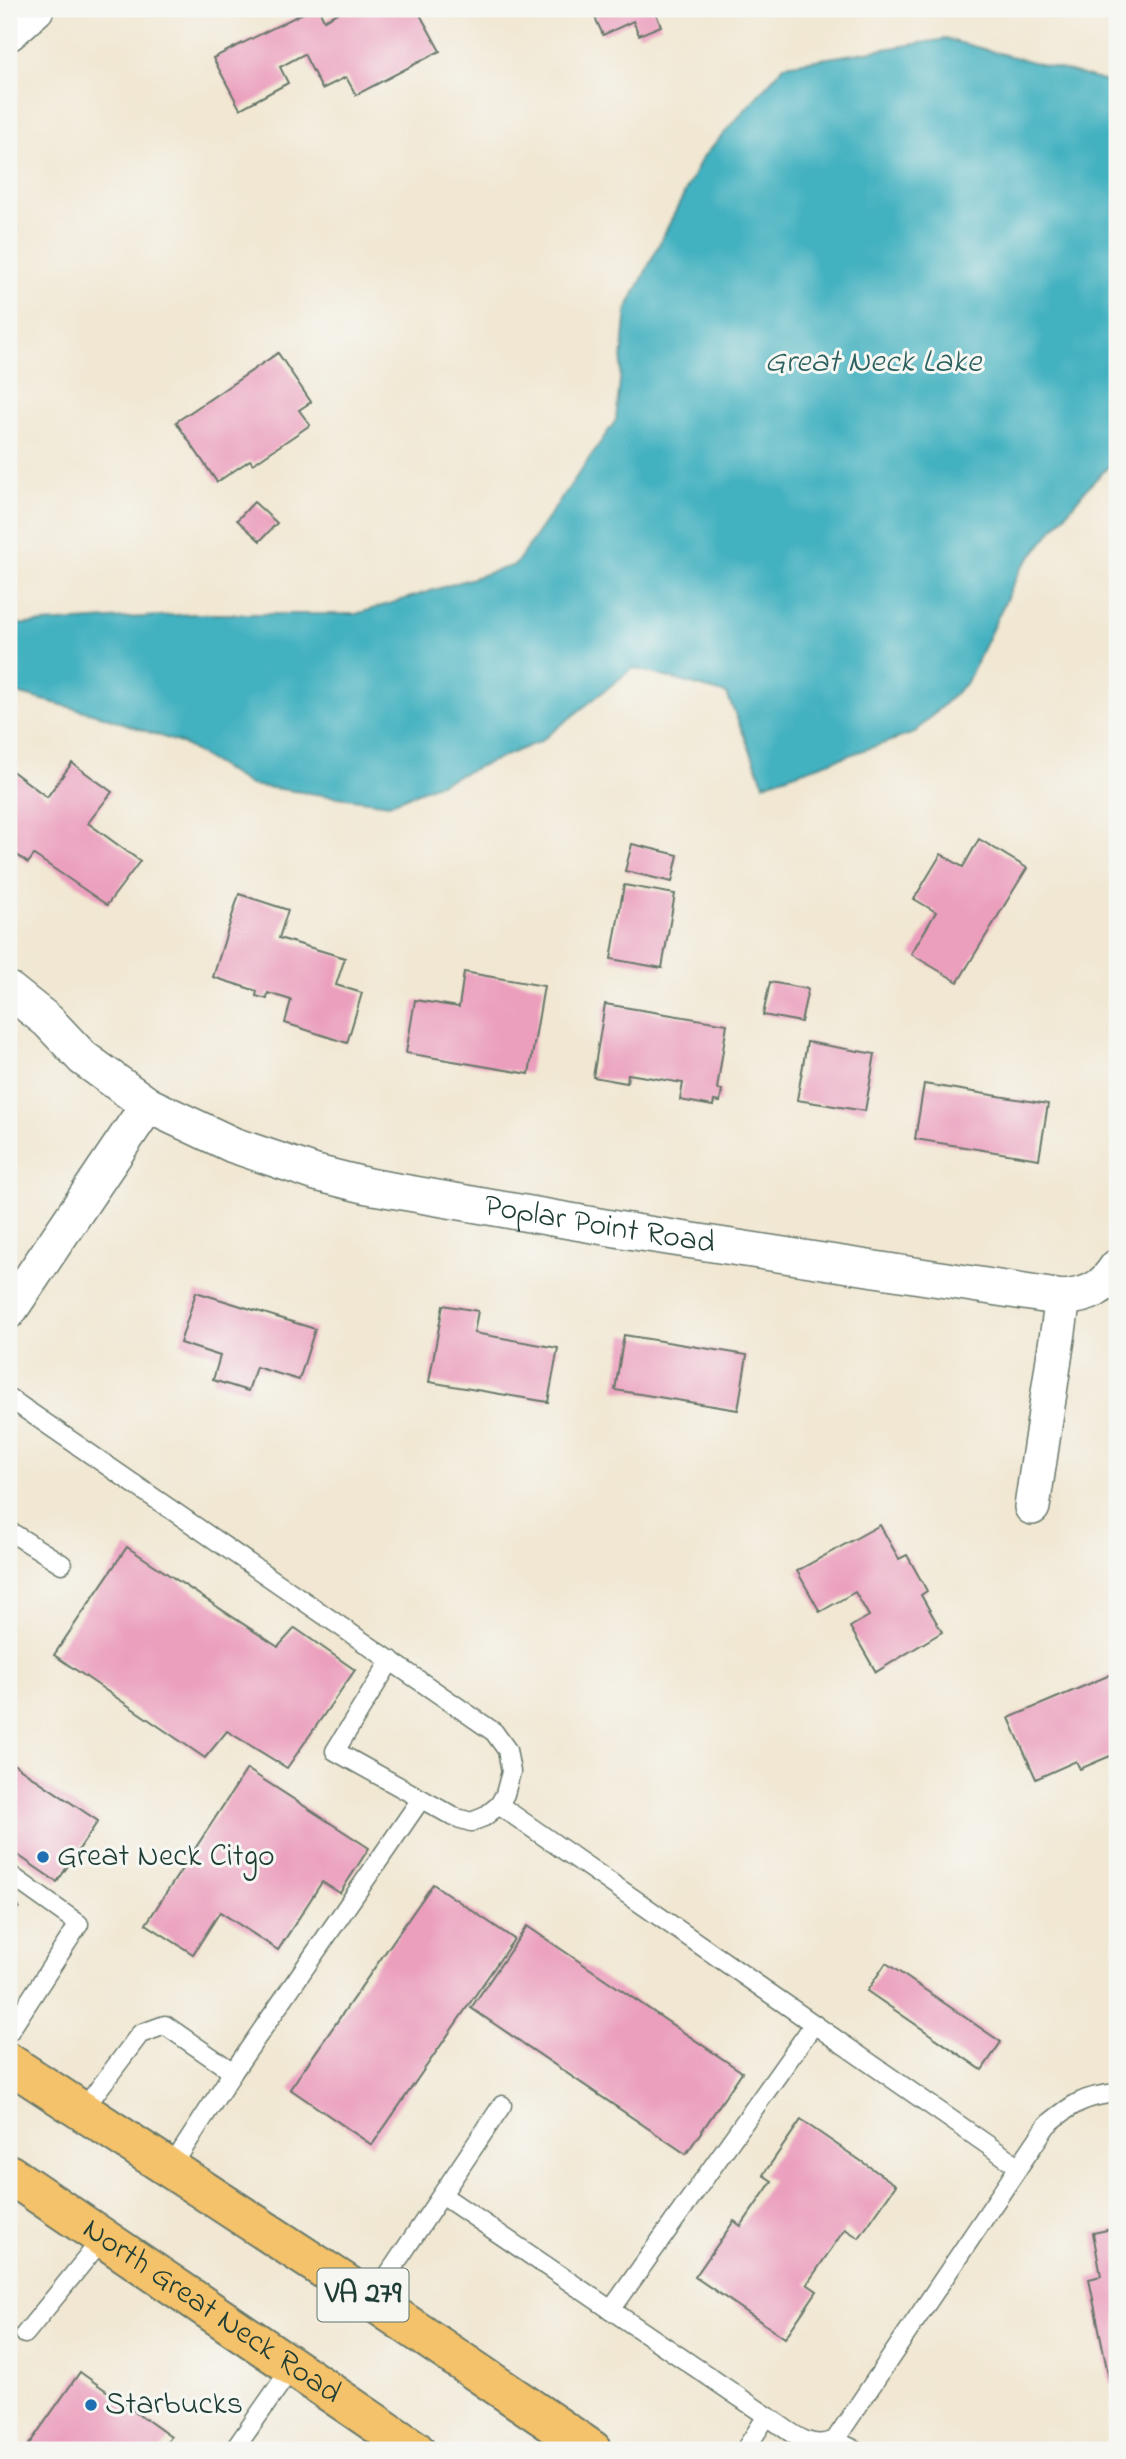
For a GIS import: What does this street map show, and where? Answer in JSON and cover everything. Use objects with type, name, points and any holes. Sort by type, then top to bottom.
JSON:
[{"type":"main road","name":"VA 279","points":[[9,2063],[371,2300],[592,2450]]},
{"type":"main road","name":"North Great Neck Road","points":[[9,2174],[415,2450]]},
{"type":"street","points":[[9,33],[36,9]]},
{"type":"street","name":"Poplar Point Road","points":[[9,990],[48,1021],[83,1058],[148,1105],[233,1144],[316,1173],[368,1185],[622,1230],[1063,1298]]},
{"type":"street","points":[[9,1311],[148,1105]]},
{"type":"street","points":[[1032,1507],[1063,1298],[1086,1296],[1106,1283],[1117,1267]]},
{"type":"lane","points":[[9,1398],[391,1660],[494,1732],[506,1750],[511,1772],[505,1794],[499,1804],[484,1817],[471,1822],[454,1817],[335,1751],[391,1660]]},
{"type":"lane","points":[[11,1538],[62,1564]]},
{"type":"lane","points":[[170,2169],[233,2072],[421,1799]]},
{"type":"lane","points":[[499,1804],[1018,2166]]},
{"type":"lane","points":[[9,1874],[79,1924],[9,2032]]},
{"type":"lane","points":[[611,2310],[814,2024]]},
{"type":"lane","points":[[82,2111],[140,2034],[165,2025],[233,2072]]},
{"type":"lane","points":[[442,2195],[811,2445],[824,2445],[835,2440],[1047,2125],[1071,2105],[1094,2095],[1117,2093]]},
{"type":"lane","points":[[371,2300],[502,2105]]},
{"type":"lane","points":[[25,2334],[103,2238]]},
{"type":"lane","points":[[234,2450],[292,2367]]},
{"type":"lane","points":[[745,2450],[767,2416]]},
{"type":"lane","points":[[835,2440],[855,2450]]},
{"type":"water","name":"Great Neck Lake","points":[[946,39],[1104,81],[1117,77],[1117,458],[1086,489],[1020,570],[967,682],[914,733],[764,784],[727,694],[633,668],[541,741],[389,804],[250,785],[183,744],[103,716],[9,691],[9,625],[194,614],[356,614],[515,565],[616,420],[627,309],[702,158],[785,65]]},
{"type":"building","points":[[311,9],[319,9],[324,20],[345,9],[417,9],[440,51],[356,95],[346,77],[322,89],[304,54],[280,67],[288,83],[240,109],[213,58]]},
{"type":"building","points":[[591,9],[654,9],[661,26],[639,35],[633,21],[603,35]]},
{"type":"building","points":[[278,353],[311,402],[299,410],[310,425],[253,464],[250,460],[217,482],[176,422]]},
{"type":"building","points":[[254,502],[277,523],[260,541],[237,520]]},
{"type":"building","points":[[72,763],[112,792],[88,823],[140,861],[107,905],[34,855],[28,863],[9,849],[9,775],[12,771],[47,797]]},
{"type":"building","points":[[979,839],[1027,868],[958,982],[911,954],[936,912],[914,899],[941,854],[963,867]]},
{"type":"building","points":[[632,844],[678,855],[672,882],[625,871]]},
{"type":"building","points":[[624,885],[675,894],[662,968],[611,959]]},
{"type":"building","points":[[239,894],[288,910],[279,938],[345,958],[336,985],[362,993],[347,1043],[285,1023],[291,1000],[268,993],[267,999],[256,996],[257,991],[213,977]]},
{"type":"building","points":[[464,972],[544,986],[529,1074],[406,1053],[415,1000],[459,1007]]},
{"type":"building","points":[[770,982],[808,989],[801,1022],[763,1015]]},
{"type":"building","points":[[605,1004],[727,1024],[717,1089],[722,1090],[720,1102],[714,1101],[713,1106],[680,1100],[683,1083],[628,1074],[627,1083],[593,1077]]},
{"type":"building","points":[[807,1042],[875,1054],[865,1111],[797,1100]]},
{"type":"building","points":[[924,1084],[1048,1104],[1039,1159],[915,1139]]},
{"type":"building","points":[[196,1292],[315,1329],[299,1380],[256,1367],[248,1391],[213,1380],[220,1356],[180,1343]]},
{"type":"building","points":[[443,1305],[478,1311],[474,1333],[558,1348],[548,1402],[429,1382]]},
{"type":"building","points":[[624,1335],[747,1355],[738,1410],[615,1390]]},
{"type":"building","points":[[880,1525],[899,1559],[907,1555],[927,1591],[921,1595],[942,1632],[876,1672],[850,1627],[869,1616],[855,1592],[820,1612],[797,1571]]},
{"type":"building","points":[[127,1547],[278,1647],[295,1628],[355,1670],[287,1768],[227,1731],[205,1758],[54,1655]]},
{"type":"building","points":[[1117,1672],[1117,1753],[1080,1769],[1076,1761],[1036,1779],[1009,1718]]},
{"type":"building","points":[[9,1761],[98,1821],[57,1882],[9,1849]]},
{"type":"building","points":[[247,1769],[369,1848],[340,1893],[322,1882],[278,1950],[220,1912],[193,1954],[146,1924]]},
{"type":"building","points":[[433,1884],[514,1939],[372,2145],[290,2089]]},
{"type":"building","points":[[9,1900],[19,1907],[9,1921]]},
{"type":"building","points":[[527,1926],[742,2072],[686,2154],[471,2008]]},
{"type":"building","points":[[886,1963],[1001,2042],[982,2070],[867,1991]]},
{"type":"building","points":[[801,2120],[896,2185],[859,2238],[845,2229],[807,2284],[817,2291],[785,2338],[695,2277],[734,2221],[741,2226],[772,2181],[763,2175]]},
{"type":"building","points":[[1117,2228],[1117,2383],[1110,2384],[1089,2279],[1101,2276],[1093,2233]]},
{"type":"building","name":"Starbucks","points":[[80,2372],[171,2437],[161,2450],[25,2450]]},
{"type":"place","name":"Great Neck Citgo","points":[[43,1857]]},
{"type":"place","name":"Starbucks","points":[[91,2405]]}]
